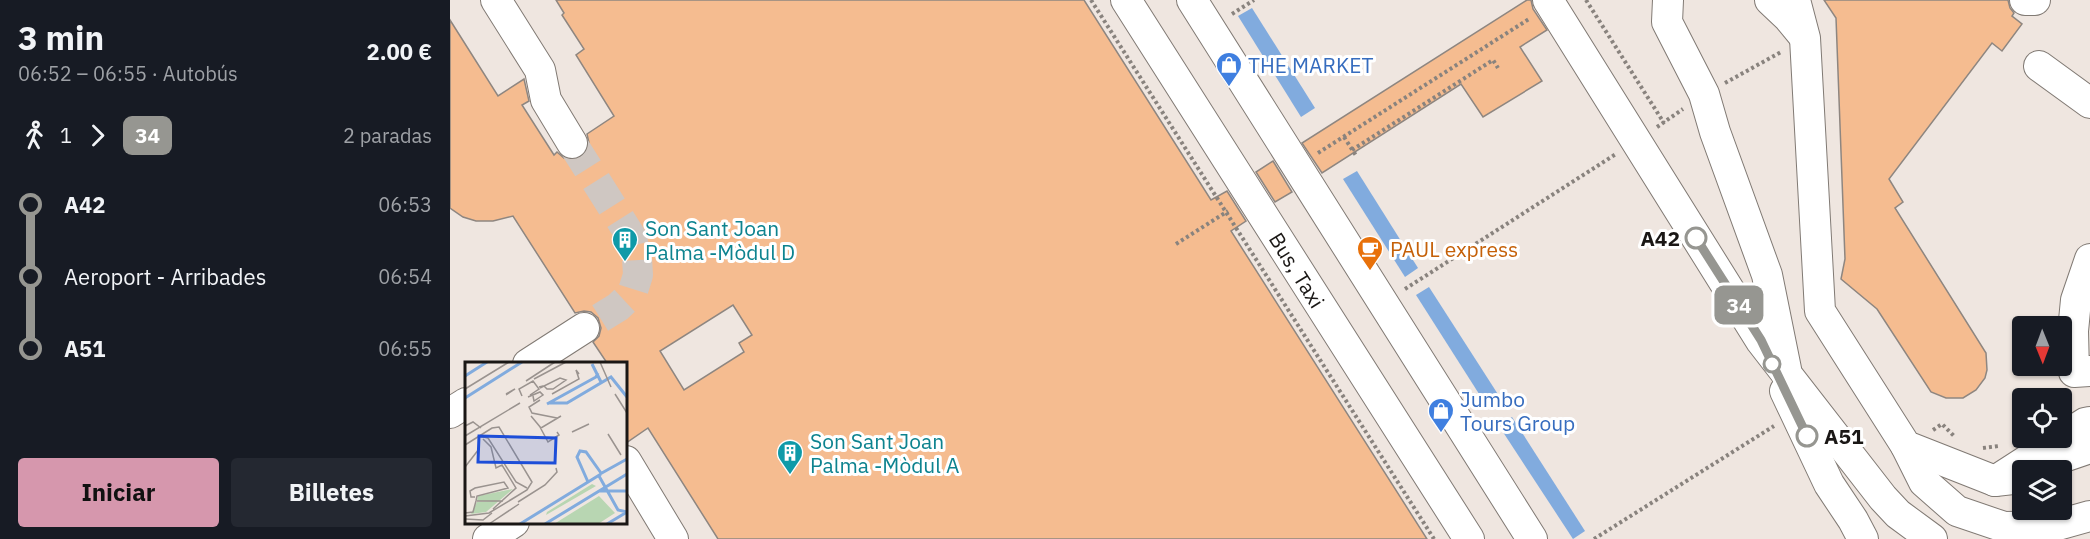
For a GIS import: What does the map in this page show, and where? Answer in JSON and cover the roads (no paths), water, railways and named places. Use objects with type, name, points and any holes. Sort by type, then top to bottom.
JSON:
[{"type":"street","points":[[496,0],[540,70],[546,99],[572,143]]},
{"type":"street","name":"Bus, Taxi","points":[[1126,0],[1469,539]]},
{"type":"street","points":[[1192,0],[1532,539]]},
{"type":"street","points":[[1668,0],[1667,22],[1704,94],[1715,132],[1767,275],[1786,373],[1783,414]]},
{"type":"street","points":[[1770,0],[1788,17],[1805,39]]},
{"type":"street","points":[[1795,0],[1805,39],[1821,311],[1906,446],[1924,482],[1957,511],[2004,527],[2054,526],[2090,516]]},
{"type":"street","points":[[2025,0],[2036,0]]},
{"type":"street","points":[[1549,2],[1761,340],[1883,498],[1898,514],[1932,539]]},
{"type":"street","points":[[2039,66],[2090,103]]},
{"type":"street","points":[[2088,275],[2076,300],[2073,331],[2074,372],[2090,370]]},
{"type":"street","points":[[530,362],[584,328]]},
{"type":"street","points":[[1761,340],[1783,414],[1854,520],[1863,539]]},
{"type":"street","points":[[450,413],[465,404]]},
{"type":"street","points":[[2072,415],[2077,411],[2090,409]]},
{"type":"street","points":[[2037,460],[2085,423],[2090,422]]},
{"type":"street","points":[[2044,460],[2090,434]]},
{"type":"street","points":[[1906,446],[2012,474]]},
{"type":"street","points":[[2028,460],[2037,448]]},
{"type":"street","points":[[2058,460],[2090,448]]},
{"type":"street","points":[[2072,463],[2090,459]]},
{"type":"street","points":[[627,464],[673,539]]},
{"type":"street","points":[[2072,471],[2090,469]]},
{"type":"street","points":[[488,539],[511,524]]},
{"type":"water","points":[[1252,8],[1315,108],[1301,117],[1238,16]]},
{"type":"water","points":[[1357,171],[1418,268],[1405,277],[1343,179]]},
{"type":"water","points":[[1429,287],[1501,399],[1488,408],[1416,295]]},
{"type":"water","points":[[1512,417],[1585,531],[1573,539],[1499,426]]},
{"type":"tunnel","points":[[572,143],[632,238],[637,258],[638,275],[632,294],[618,307],[584,328]]},
{"type":"place","name":"THE MARKET","points":[[1229,88]]},
{"type":"place","name":"A42","points":[[1696,238]]},
{"type":"place","name":"Son Sant Joan Palma -Mòdul D","points":[[625,263]]},
{"type":"place","name":"PAUL express","points":[[1370,272]]},
{"type":"place","name":"Jumbo Tours Group","points":[[1441,434]]},
{"type":"place","name":"A51","points":[[1807,436]]},
{"type":"place","name":"Son Sant Joan Palma -Mòdul A","points":[[790,476]]}]
